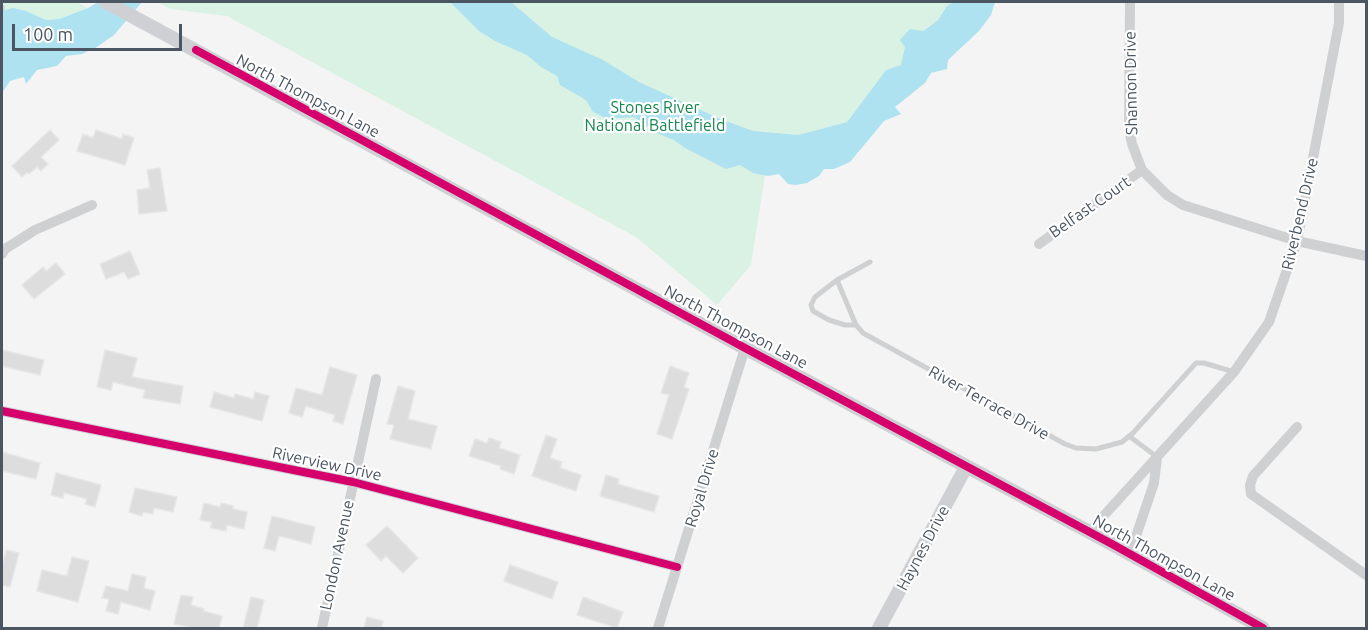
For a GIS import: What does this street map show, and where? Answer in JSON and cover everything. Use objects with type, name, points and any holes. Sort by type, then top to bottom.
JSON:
[{"type":"main road","name":"North Thompson Lane","points":[[105,2],[1130,554],[1263,628]]},
{"type":"main road","name":"Haynes Drive","points":[[879,628],[966,467]]},
{"type":"street","name":"Shannon Drive","points":[[1130,2],[1129,129],[1142,170],[1167,195],[1183,205],[1298,242],[1366,256]]},
{"type":"street","name":"Riverbend Drive","points":[[1089,532],[1234,372],[1269,322],[1298,242],[1339,23],[1339,2]]},
{"type":"street","name":"Belfast Court","points":[[1038,244],[1142,170]]},
{"type":"street","points":[[2,254],[5,249],[35,230],[92,205]]},
{"type":"street","name":"Royal Drive","points":[[658,628],[745,348]]},
{"type":"street","name":"London Avenue","points":[[322,628],[376,378]]},
{"type":"street","name":"Riverview Drive","points":[[2,411],[353,482],[677,567]]},
{"type":"street","points":[[1297,427],[1253,476],[1250,485],[1251,494],[1366,575]]},
{"type":"street","points":[[1130,554],[1154,483],[1157,457]]},
{"type":"lane","name":"River Terrace Drive","points":[[856,325],[844,325],[829,320],[813,311],[811,305],[815,297],[837,280],[870,262]]},
{"type":"lane","name":"River Terrace Drive","points":[[837,280],[856,325],[863,333],[1065,444],[1085,450],[1111,446],[1129,436],[1196,363],[1204,363],[1234,372]]},
{"type":"lane","points":[[1129,436],[1157,457]]},
{"type":"green space","points":[[2,2],[76,2],[88,8],[59,19],[45,20],[26,11],[2,11]]},
{"type":"green space","name":"Stones River National Battlefield","points":[[157,2],[954,2],[938,20],[926,28],[901,65],[886,70],[847,122],[770,143],[751,265],[717,305],[636,237],[227,16],[170,9]]},
{"type":"water","points":[[98,2],[142,2],[114,35],[97,47],[82,54],[66,56],[57,66],[37,70],[26,84],[24,77],[10,81],[2,93],[2,11],[13,8],[46,20],[59,19]]},
{"type":"water","points":[[450,2],[511,2],[552,37],[603,60],[639,82],[718,118],[753,131],[798,135],[847,122],[886,70],[901,65],[905,47],[900,40],[910,29],[923,31],[938,20],[947,6],[954,2],[995,2],[991,15],[979,31],[948,60],[947,69],[931,73],[925,83],[895,107],[901,114],[884,121],[850,162],[834,169],[824,169],[819,176],[807,183],[796,185],[788,184],[779,174],[768,176],[753,173],[740,165],[726,169],[659,134],[634,117],[607,119],[593,112],[586,100],[560,85],[557,76],[541,67],[527,55],[479,31]]},
{"type":"building","points":[[50,130],[59,140],[41,157],[48,164],[41,171],[37,167],[22,177],[12,166]]},
{"type":"building","points":[[96,130],[122,139],[123,134],[134,138],[125,165],[77,151],[83,134],[93,138]]},
{"type":"building","points":[[160,168],[167,211],[139,214],[137,190],[150,188],[147,170]]},
{"type":"building","points":[[130,251],[140,274],[128,279],[124,272],[106,279],[100,264]]},
{"type":"building","points":[[56,263],[65,274],[34,299],[22,285],[43,267],[46,271]]},
{"type":"building","points":[[2,350],[44,360],[40,375],[2,366]]},
{"type":"building","points":[[105,350],[137,358],[132,377],[183,386],[180,404],[143,398],[145,390],[113,382],[111,390],[97,387]]},
{"type":"building","points":[[670,366],[689,373],[684,387],[689,389],[672,439],[657,434],[669,395],[661,393]]},
{"type":"building","points":[[330,367],[357,375],[343,424],[333,421],[335,415],[306,406],[302,417],[289,413],[296,388],[322,395]]},
{"type":"building","points":[[398,386],[415,391],[408,419],[437,426],[431,449],[390,439],[394,425],[387,424]]},
{"type":"building","points":[[214,392],[234,398],[235,394],[253,399],[255,392],[269,396],[262,421],[210,407]]},
{"type":"building","points":[[546,435],[557,439],[550,458],[562,462],[560,468],[581,475],[576,491],[532,476]]},
{"type":"building","points":[[489,438],[501,442],[499,448],[520,455],[514,474],[500,469],[501,466],[469,456],[475,439],[487,443]]},
{"type":"building","points":[[2,452],[40,463],[36,479],[2,471]]},
{"type":"building","points":[[56,473],[101,485],[95,507],[85,504],[87,499],[64,493],[63,498],[51,495]]},
{"type":"building","points":[[606,475],[619,479],[618,484],[659,496],[654,512],[600,496]]},
{"type":"building","points":[[135,488],[177,497],[173,512],[154,508],[153,514],[143,512],[142,516],[129,512]]},
{"type":"building","points":[[204,503],[220,507],[221,503],[247,512],[244,529],[227,525],[226,531],[210,528],[212,522],[200,520]]},
{"type":"building","points":[[272,516],[315,527],[311,544],[279,536],[275,551],[264,548]]},
{"type":"building","points":[[387,526],[418,558],[403,573],[386,556],[381,561],[366,545]]},
{"type":"building","points":[[6,550],[19,553],[10,587],[2,585],[2,567]]},
{"type":"building","points":[[72,557],[89,561],[78,602],[37,591],[42,570],[67,576]]},
{"type":"building","points":[[510,565],[558,582],[552,599],[504,581]]},
{"type":"building","points":[[132,574],[146,577],[144,588],[155,591],[150,610],[121,602],[118,614],[106,611],[109,599],[102,598],[106,586],[128,591]]},
{"type":"building","points":[[181,595],[193,597],[191,605],[222,616],[219,628],[194,628],[174,624]]},
{"type":"building","points":[[251,597],[264,600],[257,628],[243,628]]},
{"type":"building","points":[[583,597],[623,612],[617,628],[577,615]]},
{"type":"building","points":[[367,617],[383,621],[381,628],[364,628]]},
{"type":"cycle path","points":[[196,50],[1112,544],[1263,628]]},
{"type":"cycle path","points":[[2,411],[353,482],[677,567]]}]
